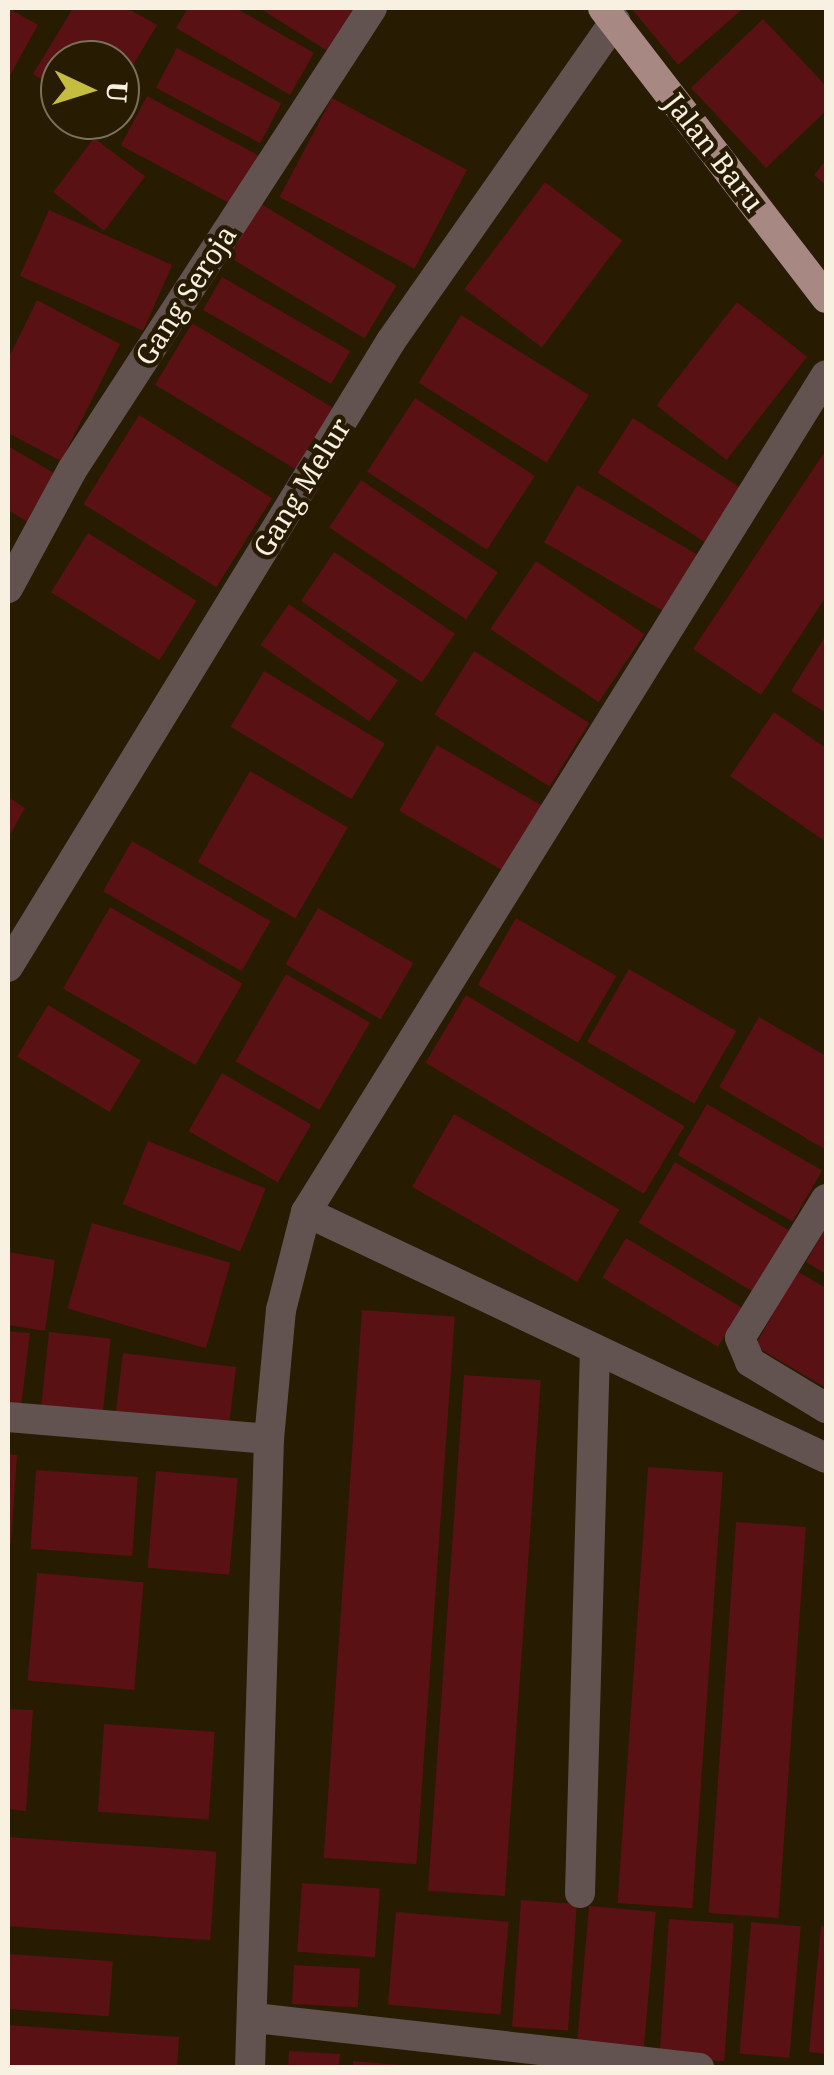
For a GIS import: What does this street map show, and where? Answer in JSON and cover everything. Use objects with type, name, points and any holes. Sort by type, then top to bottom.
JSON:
[{"type":"main road","name":"Jalan Baru","points":[[608,14],[826,298]]},
{"type":"street","name":"Gang Seroja","points":[[8,588],[72,470],[372,8]]},
{"type":"street","name":"Gang Melur","points":[[8,967],[391,342],[608,14]]},
{"type":"street","points":[[250,2068],[270,1439],[280,1310],[306,1212],[826,375]]},
{"type":"street","points":[[826,1200],[740,1338],[750,1362],[826,1408]]},
{"type":"street","points":[[306,1212],[826,1458]]},
{"type":"street","points":[[580,1893],[594,1349]]},
{"type":"street","points":[[8,1416],[270,1439]]},
{"type":"street","points":[[254,2018],[698,2068]]},
{"type":"building","points":[[8,8],[38,25],[8,79]]},
{"type":"building","points":[[73,8],[127,8],[157,25],[140,53],[140,40],[54,40]]},
{"type":"building","points":[[188,8],[236,8],[314,53],[290,95],[176,28]]},
{"type":"building","points":[[259,8],[363,8],[334,55]]},
{"type":"building","points":[[631,8],[744,8],[678,65]]},
{"type":"building","points":[[763,19],[826,86],[826,111],[766,168],[691,88]]},
{"type":"building","points":[[177,48],[281,103],[260,143],[156,88]]},
{"type":"building","points":[[147,96],[261,157],[235,206],[121,145],[124,140],[140,140],[140,109]]},
{"type":"building","points":[[332,98],[467,170],[415,269],[279,197]]},
{"type":"building","points":[[92,140],[145,177],[104,231],[53,192]]},
{"type":"building","points":[[826,160],[826,185],[814,175]]},
{"type":"building","points":[[545,182],[622,240],[542,347],[464,289]]},
{"type":"building","points":[[261,204],[396,285],[365,339],[229,257]]},
{"type":"building","points":[[49,210],[172,265],[143,331],[20,276]]},
{"type":"building","points":[[222,277],[350,351],[331,384],[203,310]]},
{"type":"building","points":[[37,300],[120,344],[61,461],[8,433],[8,359]]},
{"type":"building","points":[[737,302],[807,357],[726,460],[656,405]]},
{"type":"building","points":[[461,315],[589,395],[547,463],[419,383]]},
{"type":"building","points":[[192,323],[333,408],[296,470],[155,385]]},
{"type":"building","points":[[415,398],[535,476],[487,550],[367,472]]},
{"type":"building","points":[[139,415],[272,498],[217,587],[83,504]]},
{"type":"building","points":[[633,418],[745,491],[710,545],[598,473]]},
{"type":"building","points":[[8,446],[59,476],[31,524],[8,510]]},
{"type":"building","points":[[826,450],[826,597],[761,695],[693,649]]},
{"type":"building","points":[[361,480],[498,572],[466,620],[329,527]]},
{"type":"building","points":[[577,485],[704,558],[671,616],[544,542]]},
{"type":"building","points":[[88,533],[197,601],[159,660],[51,592]]},
{"type":"building","points":[[334,552],[455,634],[422,683],[301,601]]},
{"type":"building","points":[[536,561],[645,634],[599,702],[490,629]]},
{"type":"building","points":[[289,604],[398,680],[369,721],[260,645]]},
{"type":"building","points":[[826,635],[826,713],[791,691]]},
{"type":"building","points":[[474,651],[589,723],[550,787],[434,715]]},
{"type":"building","points":[[264,671],[385,744],[351,799],[231,727]]},
{"type":"building","points":[[774,712],[826,748],[826,842],[730,776]]},
{"type":"building","points":[[437,745],[545,807],[507,873],[399,811]]},
{"type":"building","points":[[250,771],[348,828],[295,918],[198,862]]},
{"type":"building","points":[[8,797],[25,808],[8,838]]},
{"type":"building","points":[[132,841],[271,921],[242,971],[103,891]]},
{"type":"building","points":[[110,907],[243,984],[196,1065],[63,988]]},
{"type":"building","points":[[318,908],[413,963],[381,1019],[286,964]]},
{"type":"building","points":[[516,918],[616,976],[578,1043],[478,985]]},
{"type":"building","points":[[629,969],[736,1031],[694,1104],[587,1042]]},
{"type":"building","points":[[286,974],[370,1022],[320,1110],[236,1061]]},
{"type":"building","points":[[466,995],[685,1126],[644,1194],[425,1063]]},
{"type":"building","points":[[48,1005],[141,1061],[110,1112],[17,1056]]},
{"type":"building","points":[[759,1017],[826,1056],[826,1150],[719,1087]]},
{"type":"building","points":[[222,1073],[311,1124],[278,1183],[188,1131]]},
{"type":"building","points":[[707,1104],[822,1170],[793,1222],[678,1155]]},
{"type":"building","points":[[454,1114],[619,1210],[577,1282],[412,1187]]},
{"type":"building","points":[[148,1141],[266,1189],[240,1252],[123,1204]]},
{"type":"building","points":[[675,1162],[792,1232],[755,1293],[638,1223]]},
{"type":"building","points":[[92,1223],[230,1263],[206,1348],[67,1309]]},
{"type":"building","points":[[826,1227],[826,1274],[806,1262]]},
{"type":"building","points":[[626,1238],[742,1308],[718,1347],[602,1277]]},
{"type":"building","points":[[8,1252],[55,1260],[45,1331],[8,1325]]},
{"type":"building","points":[[797,1271],[826,1288],[826,1388],[755,1346]]},
{"type":"building","points":[[362,1310],[455,1316],[416,1864],[324,1858]]},
{"type":"building","points":[[8,1331],[30,1333],[20,1415],[8,1413]]},
{"type":"building","points":[[49,1332],[111,1338],[102,1423],[40,1417]]},
{"type":"building","points":[[123,1353],[236,1367],[228,1430],[115,1417]]},
{"type":"building","points":[[464,1375],[541,1380],[505,1896],[428,1891]]},
{"type":"building","points":[[8,1454],[17,1455],[11,1543],[8,1543]]},
{"type":"building","points":[[648,1467],[723,1472],[692,1908],[618,1903]]},
{"type":"building","points":[[36,1470],[138,1477],[132,1556],[30,1549]]},
{"type":"building","points":[[156,1471],[238,1478],[229,1575],[148,1568]]},
{"type":"building","points":[[736,1522],[806,1527],[778,1918],[709,1913]]},
{"type":"building","points":[[37,1573],[144,1582],[134,1690],[28,1681]]},
{"type":"building","points":[[8,1709],[33,1710],[26,1811],[8,1809]]},
{"type":"building","points":[[104,1724],[215,1732],[209,1820],[98,1812]]},
{"type":"building","points":[[8,1837],[216,1852],[210,1940],[8,1926]]},
{"type":"building","points":[[302,1883],[380,1888],[375,1957],[297,1952]]},
{"type":"building","points":[[521,1900],[577,1904],[568,2031],[512,2027]]},
{"type":"building","points":[[589,1906],[656,1912],[644,2049],[577,2043]]},
{"type":"building","points":[[396,1912],[509,1922],[500,2014],[388,2005]]},
{"type":"building","points":[[669,1919],[734,1924],[724,2061],[659,2057]]},
{"type":"building","points":[[751,1922],[801,1926],[789,2058],[739,2053]]},
{"type":"building","points":[[821,1926],[826,1927],[826,2054],[809,2052]]},
{"type":"building","points":[[8,1954],[113,1961],[109,2016],[8,2009]]},
{"type":"building","points":[[294,1965],[360,1968],[358,2007],[292,2004]]},
{"type":"building","points":[[8,2025],[179,2037],[177,2068],[8,2068]]},
{"type":"building","points":[[289,2051],[340,2054],[339,2068],[288,2068]]},
{"type":"building","points":[[353,2061],[401,2065],[401,2068],[353,2068]]}]
